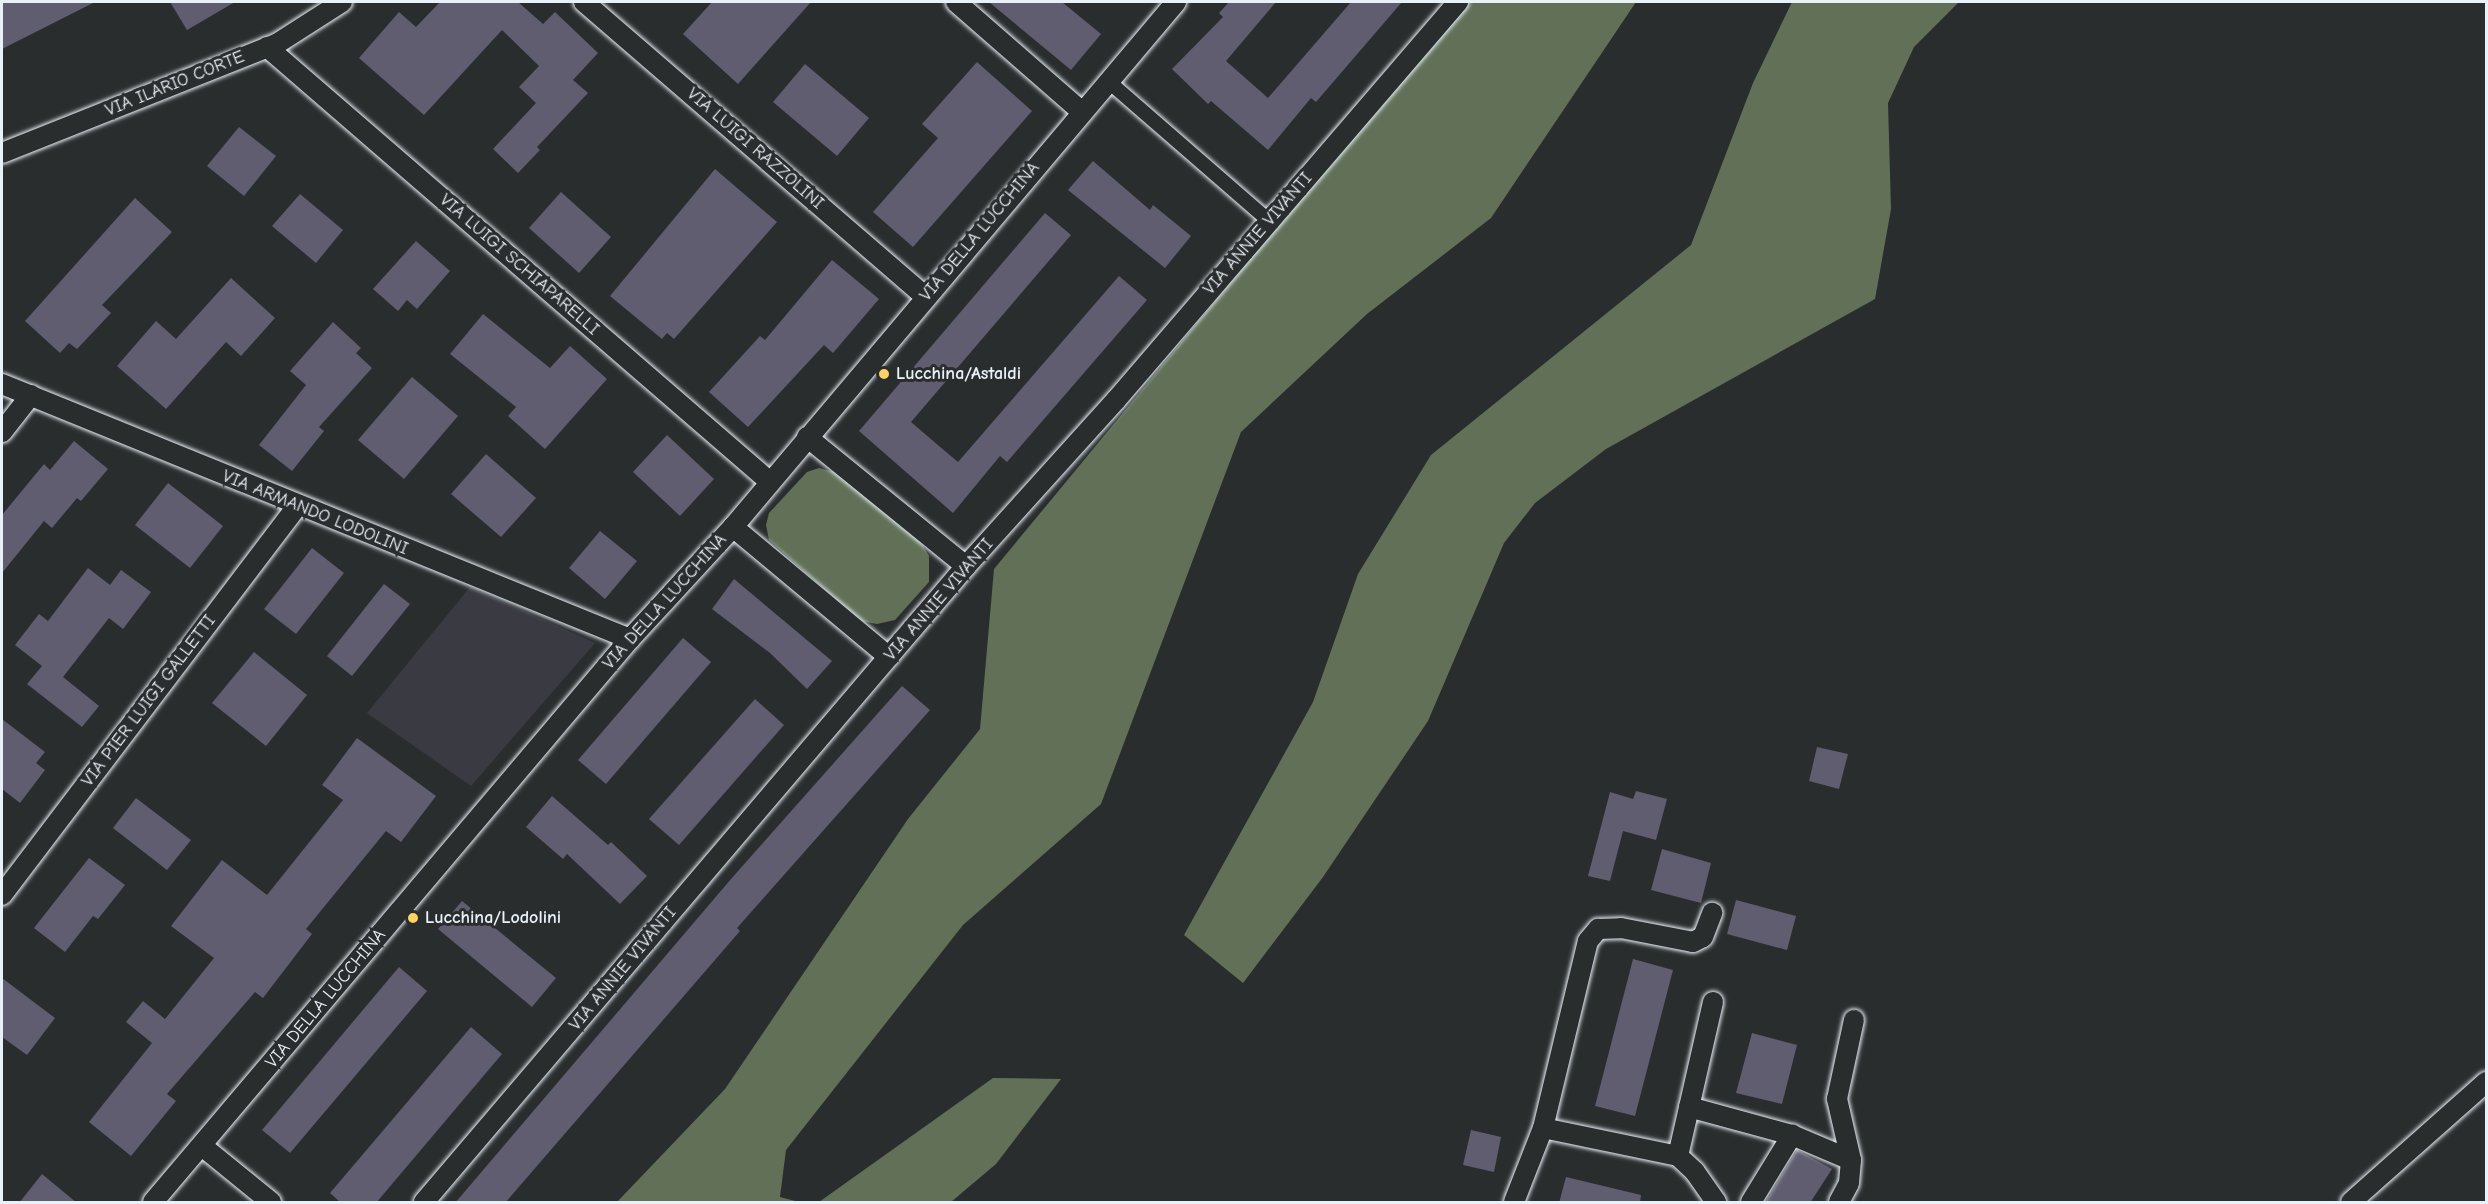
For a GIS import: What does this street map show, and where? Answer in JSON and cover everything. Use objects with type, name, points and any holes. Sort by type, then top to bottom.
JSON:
[{"type":"street","name":"VIA ILARIO CORTE","points":[[2,153],[267,47],[342,2]]},
{"type":"street","name":"VIA LUIGI RAZZOLINI","points":[[584,2],[926,297]]},
{"type":"street","points":[[956,2],[1082,112]]},
{"type":"street","name":"VIA DELLA LUCCHINA","points":[[153,1203],[630,639],[733,527],[807,436],[1176,2]]},
{"type":"street","name":"VIA ANNIE VIVANTI","points":[[424,1203],[966,566],[1458,2]]},
{"type":"street","name":"VIA LUIGI SCHIAPARELLI","points":[[267,47],[770,482]]},
{"type":"street","points":[[1108,81],[1269,221]]},
{"type":"street","name":"VIA ARMANDO LODOLINI","points":[[2,384],[297,507],[630,639]]},
{"type":"street","points":[[2,432],[31,395]]},
{"type":"street","points":[[807,436],[966,566]]},
{"type":"street","name":"VIA PIER LUIGI GALLETTI","points":[[2,895],[297,507]]},
{"type":"street","points":[[733,527],[889,657]]},
{"type":"street","points":[[1514,1203],[1543,1128],[1588,941],[1598,929],[1621,928],[1693,942],[1703,937],[1712,913]]},
{"type":"street","points":[[1678,1156],[1713,1002]]},
{"type":"street","points":[[1839,1203],[1849,1183],[1851,1160],[1837,1099],[1854,1020]]},
{"type":"street","points":[[2351,1203],[2487,1082]]},
{"type":"street","points":[[1689,1107],[1792,1136],[1851,1160]]},
{"type":"street","points":[[1543,1128],[1678,1156],[1716,1203]]},
{"type":"street","points":[[1751,1203],[1792,1136]]},
{"type":"street","points":[[202,1146],[271,1203]]},
{"type":"shaded area","points":[[470,587],[595,643],[471,786],[367,713]]},
{"type":"green space","points":[[1470,2],[1636,2],[1491,218],[1367,314],[1241,432],[1101,804],[963,925],[786,1150],[780,1197],[799,1202],[617,1202],[725,1089],[908,819],[980,729],[994,569],[1322,172]]},
{"type":"green space","points":[[1792,2],[1959,2],[1914,47],[1888,103],[1891,209],[1875,299],[1606,449],[1535,503],[1504,543],[1428,721],[1323,877],[1243,983],[1184,935],[1313,702],[1358,574],[1431,455],[1691,245],[1753,83]]},
{"type":"green space","points":[[819,468],[838,473],[921,543],[929,556],[929,582],[895,620],[877,624],[861,621],[769,540],[766,525],[769,513],[807,472]]},
{"type":"green space","points":[[993,1078],[1061,1079],[996,1164],[951,1202],[819,1202]]},
{"type":"building","points":[[2,2],[95,2],[2,49]]},
{"type":"building","points":[[170,2],[235,2],[187,30]]},
{"type":"building","points":[[440,2],[518,2],[543,24],[555,12],[598,53],[573,80],[588,93],[537,147],[540,150],[518,173],[493,149],[536,103],[519,87],[539,66],[502,30],[424,115],[359,58],[399,12],[416,27]]},
{"type":"building","points":[[712,2],[811,2],[738,84],[683,34]]},
{"type":"building","points":[[989,2],[1062,2],[1101,34],[1071,70]]},
{"type":"building","points":[[1229,2],[1276,2],[1226,61],[1268,98],[1351,2],[1402,2],[1316,102],[1311,98],[1268,150],[1211,101],[1208,104],[1172,69],[1223,17],[1219,13]]},
{"type":"building","points":[[977,62],[1032,111],[913,247],[873,212],[938,138],[922,124]]},
{"type":"building","points":[[805,64],[869,118],[837,156],[773,102]]},
{"type":"building","points":[[239,127],[276,156],[244,196],[207,166]]},
{"type":"building","points":[[1093,161],[1150,210],[1153,205],[1191,236],[1165,268],[1068,190]]},
{"type":"building","points":[[715,169],[777,222],[674,339],[667,333],[662,339],[610,296]]},
{"type":"building","points":[[561,192],[611,237],[579,273],[529,228]]},
{"type":"building","points":[[300,194],[343,230],[316,263],[272,226]]},
{"type":"building","points":[[135,198],[172,232],[102,305],[111,313],[77,349],[69,343],[60,353],[25,321]]},
{"type":"building","points":[[1045,213],[1071,235],[911,422],[939,446],[958,462],[1119,276],[1147,300],[1007,462],[1000,456],[953,513],[859,431]]},
{"type":"building","points":[[416,241],[450,271],[417,309],[407,300],[398,311],[373,289]]},
{"type":"building","points":[[832,260],[879,299],[833,353],[824,345],[748,427],[709,392],[760,336],[765,340]]},
{"type":"building","points":[[231,278],[275,318],[241,356],[226,342],[166,409],[117,366],[156,321],[176,339]]},
{"type":"building","points":[[483,314],[550,368],[570,346],[607,379],[545,449],[508,416],[516,407],[450,354]]},
{"type":"building","points":[[333,322],[361,348],[356,353],[372,368],[319,427],[324,431],[292,471],[259,445],[306,385],[290,371]]},
{"type":"building","points":[[412,377],[458,416],[404,479],[358,440]]},
{"type":"building","points":[[667,435],[714,479],[680,516],[633,472]]},
{"type":"building","points":[[74,441],[108,469],[81,501],[77,498],[52,528],[44,521],[2,573],[2,515],[44,464],[50,470]]},
{"type":"building","points":[[486,454],[536,498],[501,537],[451,494]]},
{"type":"building","points":[[168,483],[223,526],[190,568],[135,525]]},
{"type":"building","points":[[600,531],[637,561],[605,599],[569,568]]},
{"type":"building","points":[[312,548],[344,573],[296,634],[264,609]]},
{"type":"building","points":[[88,568],[110,585],[121,570],[151,592],[123,629],[109,618],[63,677],[99,706],[82,727],[27,684],[42,666],[15,645],[39,614],[48,621]]},
{"type":"building","points":[[734,579],[832,661],[807,689],[770,653],[712,609]]},
{"type":"building","points":[[384,584],[410,604],[352,676],[327,656]]},
{"type":"building","points":[[683,638],[711,662],[606,784],[578,760]]},
{"type":"building","points":[[254,652],[307,695],[266,746],[212,703]]},
{"type":"building","points":[[902,686],[930,710],[737,928],[740,931],[505,1203],[455,1203],[731,879]]},
{"type":"building","points":[[755,699],[784,725],[679,845],[649,819]]},
{"type":"building","points":[[2,719],[45,752],[36,763],[45,770],[20,803],[2,789]]},
{"type":"building","points":[[357,738],[436,796],[401,842],[386,831],[306,929],[312,934],[263,998],[255,992],[167,1094],[176,1101],[131,1156],[89,1122],[152,1043],[126,1022],[143,1001],[165,1019],[214,958],[171,926],[222,860],[267,895],[343,800],[322,785]]},
{"type":"building","points":[[1817,747],[1848,754],[1839,789],[1809,781]]},
{"type":"building","points":[[1636,791],[1667,799],[1656,840],[1623,831],[1610,881],[1588,876],[1610,792],[1633,799]]},
{"type":"building","points":[[552,796],[608,845],[611,842],[647,876],[620,904],[567,854],[563,859],[526,827]]},
{"type":"building","points":[[136,798],[191,840],[167,870],[113,828]]},
{"type":"building","points":[[1662,849],[1711,863],[1701,903],[1651,890]]},
{"type":"building","points":[[89,858],[125,885],[98,919],[93,916],[65,952],[34,928]]},
{"type":"building","points":[[1736,900],[1796,916],[1787,950],[1727,934]]},
{"type":"building","points":[[462,901],[556,978],[532,1007],[438,929]]},
{"type":"building","points":[[1633,959],[1673,970],[1635,1116],[1595,1106]]},
{"type":"building","points":[[399,967],[427,991],[290,1153],[262,1130]]},
{"type":"building","points":[[2,978],[55,1018],[27,1055],[2,1037]]},
{"type":"building","points":[[471,1027],[502,1054],[376,1203],[341,1203],[330,1193]]},
{"type":"building","points":[[1752,1033],[1797,1045],[1782,1104],[1736,1093]]},
{"type":"building","points":[[1471,1130],[1501,1137],[1494,1172],[1463,1165]]},
{"type":"building","points":[[1797,1150],[1832,1169],[1810,1203],[1765,1203]]},
{"type":"building","points":[[42,1174],[77,1203],[19,1203]]},
{"type":"building","points":[[1566,1177],[1641,1195],[1640,1203],[1559,1203]]},
{"type":"place","name":"Lucchina/Astaldi","points":[[884,374]]},
{"type":"place","name":"Lucchina/Lodolini","points":[[413,918]]}]
